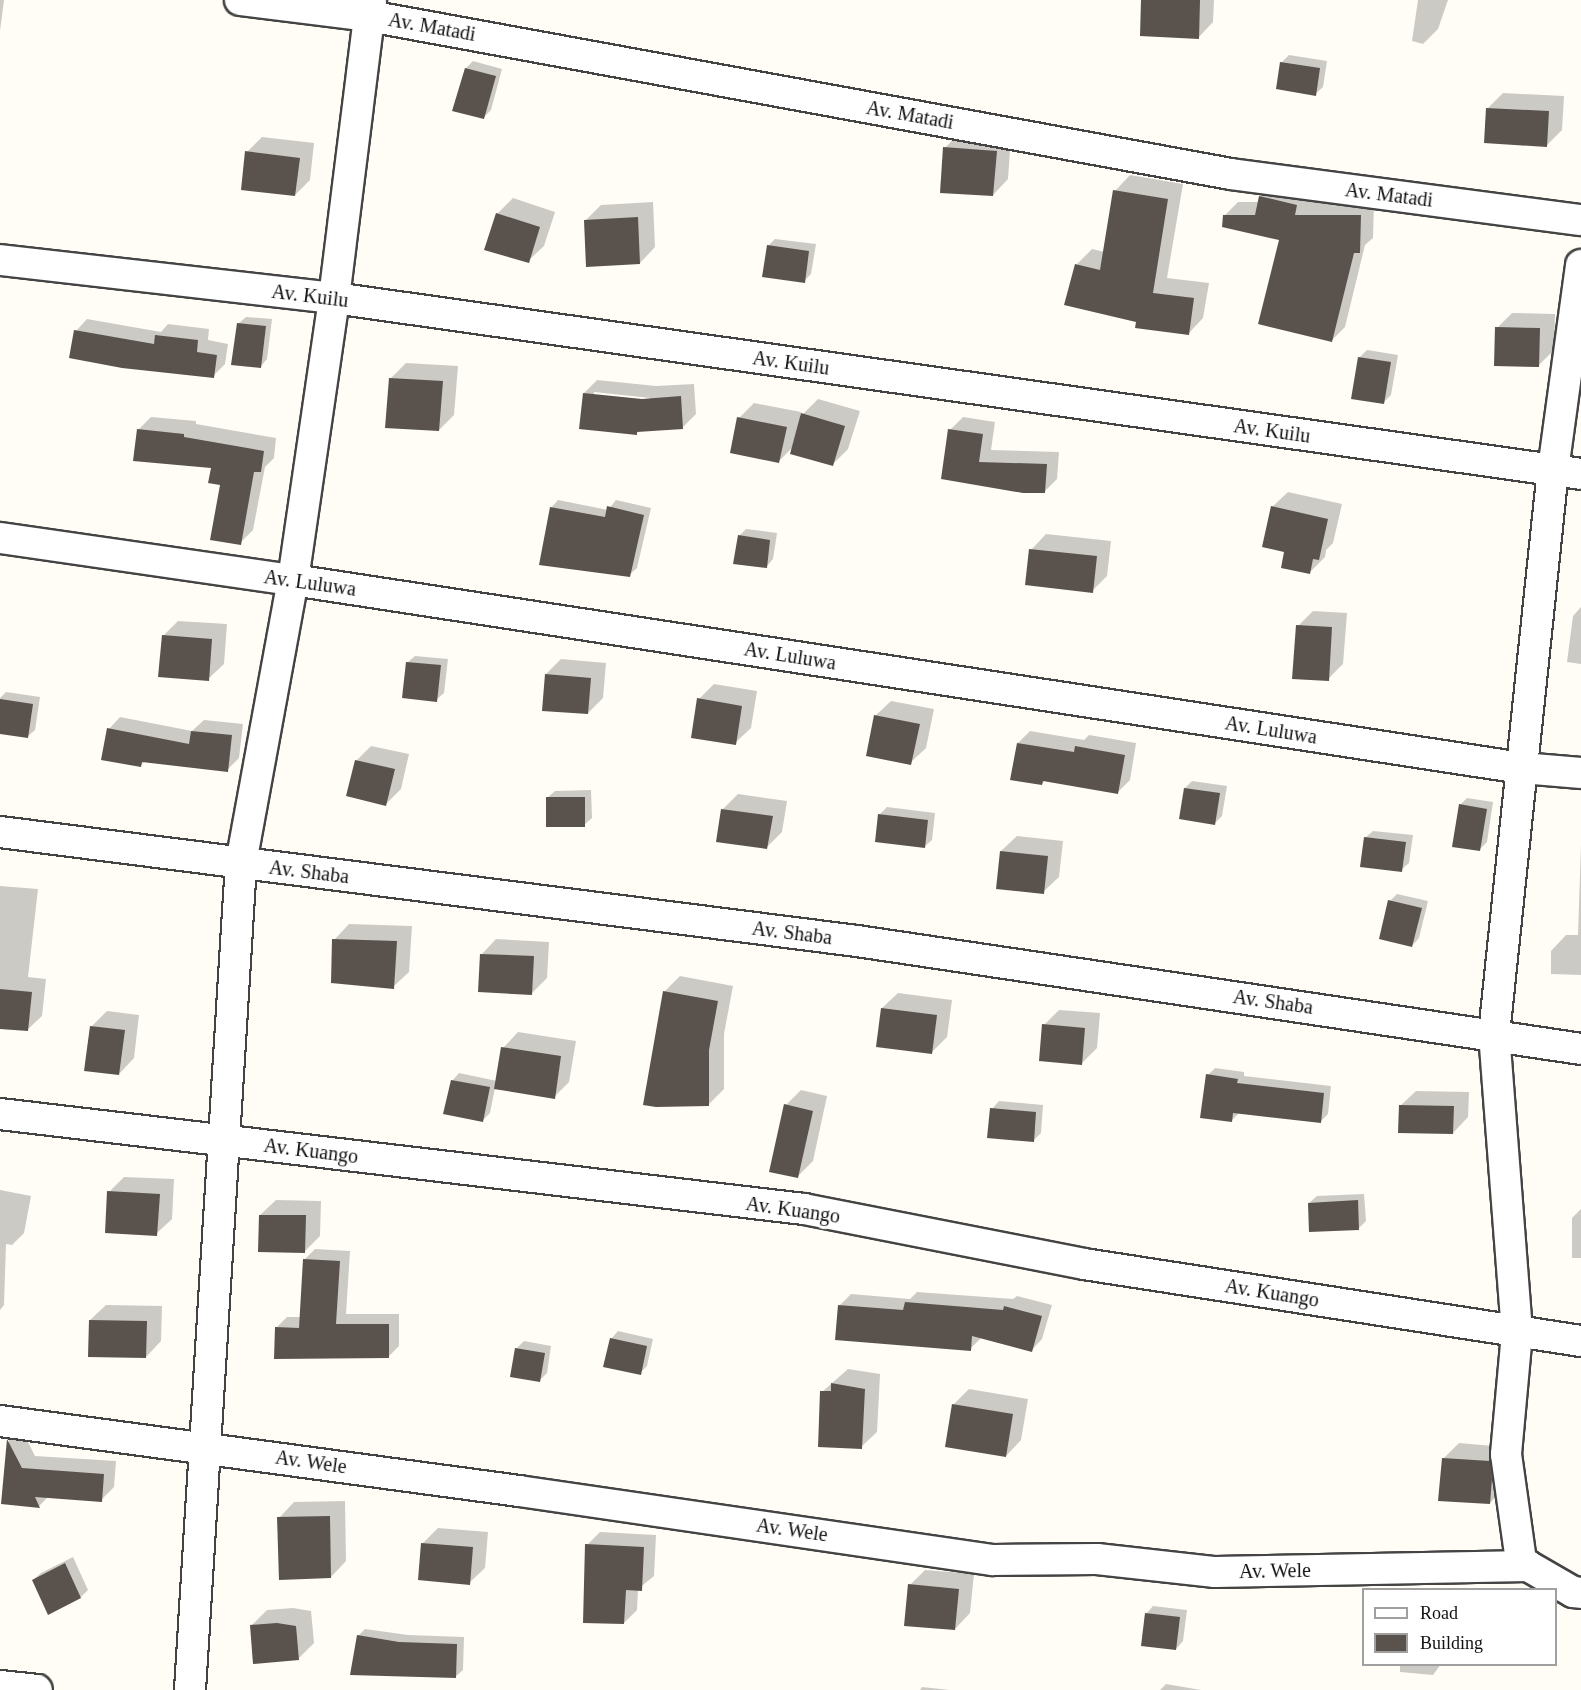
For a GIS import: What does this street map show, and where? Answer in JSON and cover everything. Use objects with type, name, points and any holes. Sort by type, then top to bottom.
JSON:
[{"type":"street","name":"Av. Matadi","points":[[240,0],[370,8],[1231,174],[1581,220]]},
{"type":"street","points":[[190,1690],[203,1448],[241,863],[293,580],[334,298],[370,8]]},
{"type":"street","name":"Av. Kuilu","points":[[0,260],[334,298],[1567,472]]},
{"type":"street","points":[[1581,265],[1567,472],[1522,768],[1494,1034],[1517,1332],[1506,1454],[1521,1561],[1573,1592],[1581,1593]]},
{"type":"street","name":"Av. Luluwa","points":[[0,538],[293,580],[1522,768],[1581,774]]},
{"type":"street","name":"Av. Shaba","points":[[0,832],[857,941],[1494,1034],[1581,1050]]},
{"type":"street","name":"Av. Kuango","points":[[0,1114],[804,1209],[1084,1264],[1581,1341]]},
{"type":"street","name":"Av. Wele","points":[[0,1421],[993,1560],[1097,1559],[1215,1572],[1528,1566]]},
{"type":"street","points":[[0,1686],[38,1690]]},
{"type":"building","points":[[1141,0],[1200,0],[1199,39],[1140,36]]},
{"type":"building","points":[[1280,62],[1320,68],[1316,96],[1276,89]]},
{"type":"building","points":[[465,68],[496,76],[484,119],[452,111]]},
{"type":"building","points":[[1486,108],[1549,111],[1547,147],[1484,143]]},
{"type":"building","points":[[943,147],[997,151],[993,196],[940,193]]},
{"type":"building","points":[[245,151],[300,158],[295,196],[241,190]]},
{"type":"building","points":[[1113,190],[1168,199],[1153,293],[1194,298],[1189,335],[1135,328],[1136,322],[1064,305],[1075,264],[1100,270]]},
{"type":"building","points":[[1259,196],[1297,205],[1295,215],[1361,215],[1360,253],[1354,253],[1332,342],[1258,324],[1279,240],[1222,227],[1223,215],[1255,215]]},
{"type":"building","points":[[496,213],[540,227],[529,263],[484,250]]},
{"type":"building","points":[[638,217],[640,264],[586,267],[584,220]]},
{"type":"building","points":[[767,245],[809,251],[805,283],[762,277]]},
{"type":"building","points":[[237,323],[266,326],[261,368],[231,365]]},
{"type":"building","points":[[1495,327],[1540,328],[1539,367],[1494,366]]},
{"type":"building","points":[[74,330],[154,344],[155,335],[198,340],[197,352],[217,355],[214,378],[122,368],[69,358]]},
{"type":"building","points":[[1358,357],[1391,362],[1384,404],[1351,399]]},
{"type":"building","points":[[389,378],[443,381],[439,431],[385,428]]},
{"type":"building","points":[[583,393],[642,399],[681,396],[683,429],[637,432],[637,435],[579,429]]},
{"type":"building","points":[[801,413],[845,426],[833,466],[790,454]]},
{"type":"building","points":[[737,417],[787,427],[779,463],[730,453]]},
{"type":"building","points":[[137,429],[184,434],[184,437],[264,451],[261,472],[254,472],[241,545],[210,540],[220,485],[208,483],[211,468],[133,461]]},
{"type":"building","points":[[948,429],[983,434],[979,462],[1047,464],[1045,493],[1023,493],[941,479]]},
{"type":"building","points":[[607,506],[644,515],[630,577],[539,565],[550,507],[605,517]]},
{"type":"building","points":[[1271,506],[1328,519],[1319,560],[1313,559],[1310,574],[1281,568],[1284,552],[1262,547]]},
{"type":"building","points":[[738,535],[770,540],[767,568],[733,564]]},
{"type":"building","points":[[1029,549],[1097,556],[1093,593],[1025,585]]},
{"type":"building","points":[[1296,625],[1332,627],[1329,681],[1292,679]]},
{"type":"building","points":[[162,635],[212,639],[209,681],[158,677]]},
{"type":"building","points":[[406,662],[441,665],[437,702],[402,698]]},
{"type":"building","points":[[545,674],[591,678],[588,714],[542,711]]},
{"type":"building","points":[[697,698],[742,706],[736,745],[691,738]]},
{"type":"building","points":[[0,699],[33,704],[28,738],[0,734]]},
{"type":"building","points":[[874,715],[920,724],[911,765],[866,756]]},
{"type":"building","points":[[107,728],[189,744],[191,731],[232,735],[228,772],[142,762],[141,767],[101,760]]},
{"type":"building","points":[[1017,743],[1074,752],[1075,746],[1125,755],[1118,794],[1043,781],[1042,785],[1010,780]]},
{"type":"building","points":[[355,760],[395,769],[386,806],[346,796]]},
{"type":"building","points":[[1184,788],[1220,793],[1215,825],[1179,819]]},
{"type":"building","points":[[546,797],[585,797],[585,827],[546,827]]},
{"type":"building","points":[[1459,804],[1487,809],[1480,851],[1452,847]]},
{"type":"building","points":[[721,809],[773,816],[767,849],[716,842]]},
{"type":"building","points":[[878,814],[928,820],[925,848],[875,842]]},
{"type":"building","points":[[1364,837],[1406,842],[1402,872],[1360,867]]},
{"type":"building","points":[[1000,851],[1048,856],[1044,894],[996,889]]},
{"type":"building","points":[[1388,900],[1422,908],[1412,947],[1379,939]]},
{"type":"building","points":[[332,939],[397,941],[394,989],[331,983]]},
{"type":"building","points":[[480,954],[534,956],[532,995],[478,992]]},
{"type":"building","points":[[0,989],[32,992],[28,1031],[0,1029]]},
{"type":"building","points":[[663,991],[718,1001],[709,1050],[709,1106],[656,1107],[643,1105]]},
{"type":"building","points":[[881,1008],[937,1015],[932,1054],[876,1047]]},
{"type":"building","points":[[1042,1024],[1085,1028],[1082,1065],[1039,1061]]},
{"type":"building","points":[[90,1026],[125,1030],[119,1075],[84,1071]]},
{"type":"building","points":[[501,1047],[561,1056],[555,1099],[494,1089]]},
{"type":"building","points":[[1206,1074],[1238,1079],[1237,1083],[1324,1093],[1321,1123],[1233,1113],[1232,1122],[1200,1118]]},
{"type":"building","points":[[451,1080],[490,1087],[483,1122],[443,1114]]},
{"type":"building","points":[[784,1104],[813,1111],[798,1178],[769,1172]]},
{"type":"building","points":[[1399,1105],[1454,1106],[1453,1134],[1398,1133]]},
{"type":"building","points":[[990,1108],[1036,1112],[1034,1142],[987,1138]]},
{"type":"building","points":[[107,1191],[160,1194],[157,1236],[105,1233]]},
{"type":"building","points":[[1358,1200],[1359,1230],[1309,1232],[1308,1203]]},
{"type":"building","points":[[259,1215],[306,1215],[305,1253],[258,1252]]},
{"type":"building","points":[[303,1259],[340,1261],[336,1324],[389,1324],[389,1358],[274,1359],[275,1327],[299,1328]]},
{"type":"building","points":[[905,1302],[1003,1310],[1004,1306],[1042,1316],[1032,1352],[972,1336],[971,1351],[835,1340],[838,1305],[903,1310]]},
{"type":"building","points":[[89,1320],[147,1321],[146,1358],[88,1357]]},
{"type":"building","points":[[610,1338],[647,1346],[641,1375],[603,1367]]},
{"type":"building","points":[[515,1348],[545,1353],[540,1382],[510,1377]]},
{"type":"building","points":[[831,1383],[865,1389],[862,1449],[818,1447],[820,1391],[831,1391]]},
{"type":"building","points":[[952,1404],[1013,1414],[1006,1457],[945,1447]]},
{"type":"building","points":[[7,1439],[22,1468],[104,1474],[102,1502],[35,1497],[40,1508],[1,1504]]},
{"type":"building","points":[[1442,1458],[1490,1461],[1492,1479],[1490,1504],[1438,1501]]},
{"type":"building","points":[[330,1516],[331,1578],[279,1580],[277,1517]]},
{"type":"building","points":[[421,1543],[473,1547],[470,1585],[418,1580]]},
{"type":"building","points":[[585,1544],[644,1547],[642,1591],[626,1590],[624,1624],[583,1623]]},
{"type":"building","points":[[65,1563],[81,1598],[48,1615],[32,1580]]},
{"type":"building","points":[[908,1584],[959,1589],[955,1630],[904,1626]]},
{"type":"building","points":[[1145,1613],[1180,1617],[1176,1650],[1141,1646]]},
{"type":"building","points":[[277,1623],[296,1626],[299,1660],[253,1664],[250,1625]]},
{"type":"building","points":[[357,1635],[399,1642],[457,1644],[456,1678],[350,1675]]}]
